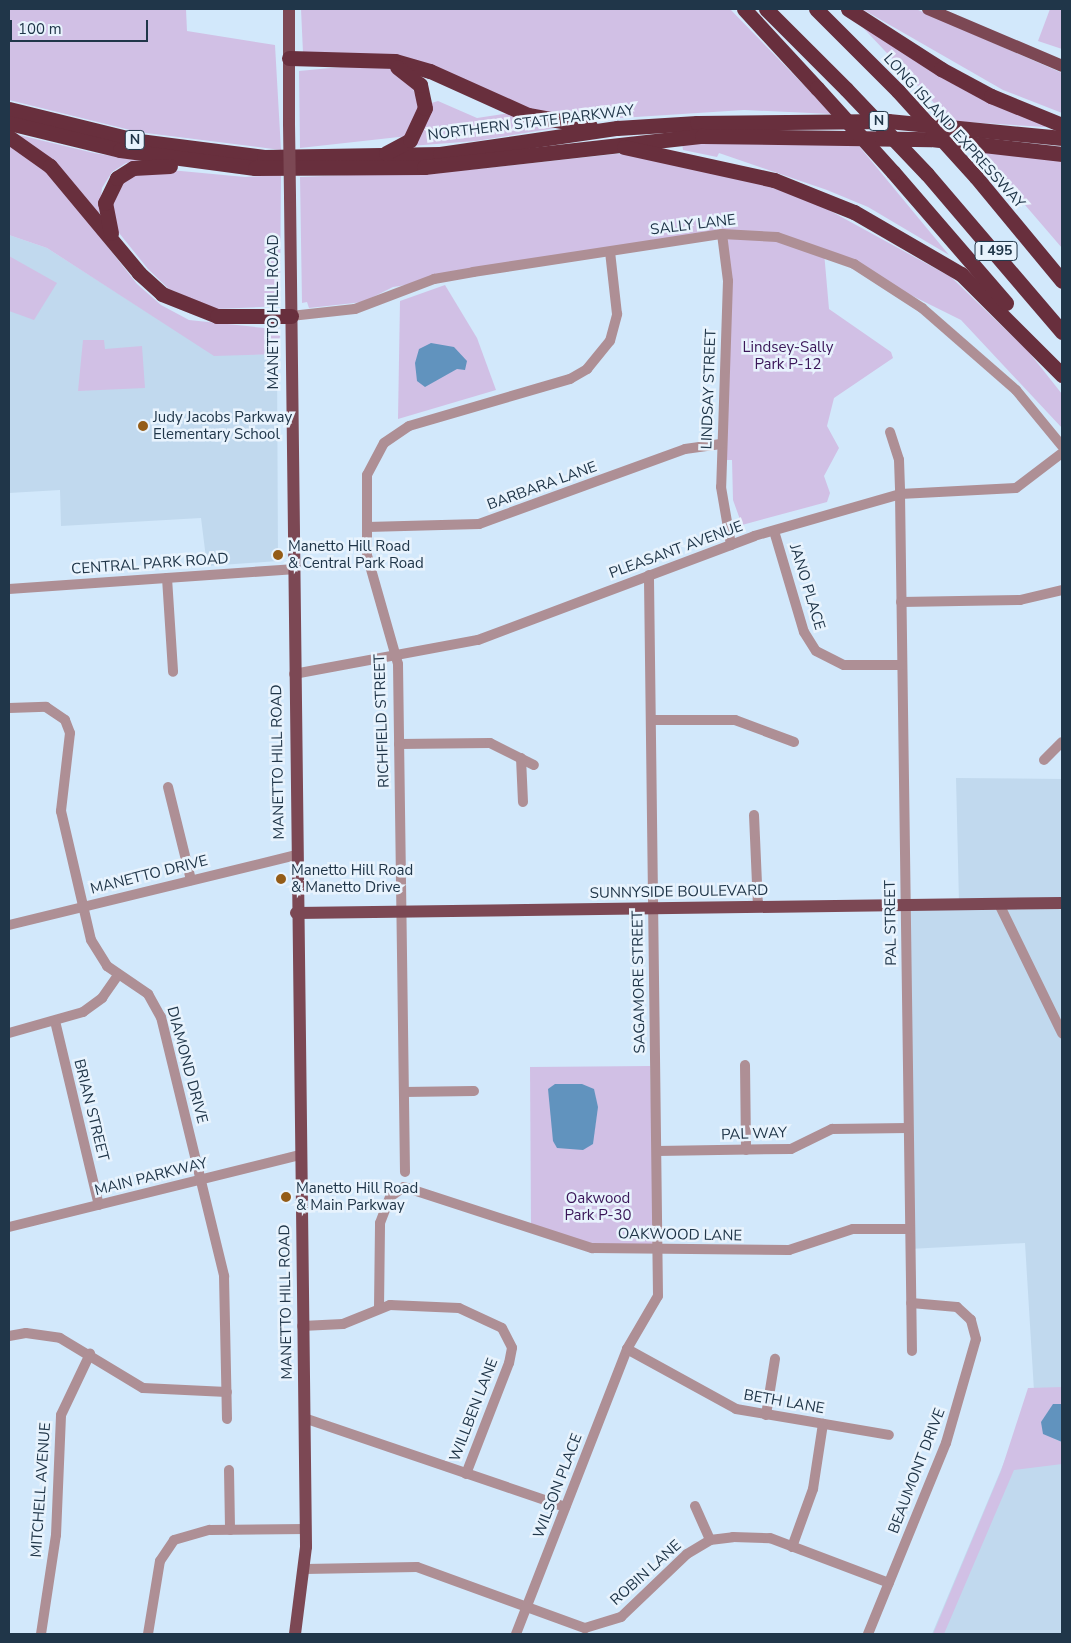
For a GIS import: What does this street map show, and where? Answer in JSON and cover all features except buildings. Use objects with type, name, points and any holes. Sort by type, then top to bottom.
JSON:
[{"type":"highway","points":[[744,9],[893,172],[1062,374]]},
{"type":"highway","name":"I 495","points":[[766,9],[927,174],[1062,332]]},
{"type":"highway","name":"LONG ISLAND EXPRESSWAY","points":[[816,9],[898,91],[976,177],[1062,281]]},
{"type":"highway","points":[[848,9],[941,69],[990,96],[1062,125]]},
{"type":"highway","points":[[289,60],[395,61],[430,71],[528,115],[616,128]]},
{"type":"highway","points":[[289,60],[370,62],[393,65],[414,78],[424,95],[422,123],[410,140],[379,155]]},
{"type":"highway","name":"NORTHERN STATE PARKWAY","points":[[9,109],[192,149],[264,157],[440,154],[616,128],[888,121],[1062,138]]},
{"type":"highway","name":"NORTHERN STATE PARKWAY","points":[[9,123],[194,163],[354,170],[424,167],[694,137],[811,134],[931,139],[1062,154]]},
{"type":"highway","points":[[9,137],[50,166],[151,285],[182,305],[217,316],[291,316]]},
{"type":"highway","points":[[610,145],[765,178],[854,212],[961,274],[1062,374]]},
{"type":"highway","points":[[114,241],[105,212],[107,193],[117,178],[142,166],[194,163]]},
{"type":"main road","name":"MANETTO HILL ROAD","points":[[289,9],[292,569],[306,1529],[305,1568],[295,1634]]},
{"type":"main road","points":[[928,9],[1062,66]]},
{"type":"main road","name":"SUNNYSIDE BOULEVARD","points":[[296,913],[1062,903]]},
{"type":"street","name":"SALLY LANE","points":[[291,316],[355,309],[434,279],[722,234],[777,237],[854,264],[968,346],[1016,390],[1062,446]]},
{"type":"street","name":"LINDSAY STREET","points":[[722,234],[728,281],[722,444],[722,507],[731,545]]},
{"type":"street","name":"RICHFIELD STREET","points":[[405,1172],[396,654],[374,589],[367,527],[368,475],[377,451],[392,435],[570,379],[600,357],[612,335],[617,314],[610,252]]},
{"type":"street","name":"PAL STREET","points":[[890,432],[899,460],[900,494],[912,1351]]},
{"type":"street","name":"BARBARA LANE","points":[[367,527],[479,524],[685,449],[722,444]]},
{"type":"street","name":"PLEASANT AVENUE","points":[[294,674],[478,640],[731,545],[900,494],[1006,491],[1026,483],[1062,453]]},
{"type":"street","name":"JANO PLACE","points":[[774,531],[804,632],[816,651],[844,665],[902,665]]},
{"type":"street","name":"CENTRAL PARK ROAD","points":[[9,589],[292,569]]},
{"type":"street","name":"SAGAMORE STREET","points":[[628,1349],[656,1304],[658,1251],[649,575]]},
{"type":"street","points":[[167,578],[173,672]]},
{"type":"street","points":[[901,602],[1020,600],[1062,590]]},
{"type":"street","name":"DIAMOND DRIVE","points":[[9,708],[46,707],[65,720],[70,733],[61,811],[97,955],[119,974],[148,994],[161,1017],[224,1276],[228,1419]]},
{"type":"street","points":[[651,720],[735,720],[794,742]]},
{"type":"street","points":[[1044,760],[1062,742]]},
{"type":"street","points":[[399,744],[490,743],[534,765]]},
{"type":"street","points":[[521,758],[523,802]]},
{"type":"street","points":[[168,787],[191,880]]},
{"type":"street","points":[[754,815],[758,907]]},
{"type":"street","name":"MANETTO DRIVE","points":[[9,924],[296,855]]},
{"type":"street","points":[[999,904],[1062,1033]]},
{"type":"street","points":[[9,1033],[55,1021],[96,1003],[119,974]]},
{"type":"street","name":"BRIAN STREET","points":[[55,1021],[100,1205]]},
{"type":"street","points":[[745,1065],[746,1150]]},
{"type":"street","points":[[404,1092],[474,1091]]},
{"type":"street","name":"PAL WAY","points":[[656,1152],[791,1149],[832,1129],[908,1128]]},
{"type":"street","name":"MAIN PARKWAY","points":[[9,1228],[300,1155]]},
{"type":"street","name":"OAKWOOD LANE","points":[[379,1308],[380,1223],[398,1189],[411,1186],[576,1246],[658,1251],[789,1250],[853,1229],[910,1228]]},
{"type":"street","name":"BEAUMONT DRIVE","points":[[868,1634],[946,1443],[976,1339],[971,1320],[957,1308],[911,1304]]},
{"type":"street","name":"WILLBEN LANE","points":[[302,1326],[343,1324],[379,1308],[459,1308],[490,1320],[508,1335],[509,1363],[466,1474]]},
{"type":"street","points":[[9,1336],[52,1336],[90,1354],[110,1372],[143,1388],[227,1392]]},
{"type":"street","name":"BETH LANE","points":[[628,1349],[736,1409],[889,1435]]},
{"type":"street","name":"WILSON PLACE","points":[[516,1634],[628,1349]]},
{"type":"street","name":"MITCHELL AVENUE","points":[[41,1634],[56,1536],[61,1415],[68,1392],[90,1354]]},
{"type":"street","points":[[766,1415],[775,1359]]},
{"type":"street","points":[[304,1418],[565,1507]]},
{"type":"street","points":[[792,1547],[813,1490],[823,1424]]},
{"type":"street","points":[[229,1470],[230,1530]]},
{"type":"street","points":[[695,1506],[710,1540]]},
{"type":"street","points":[[148,1634],[160,1561],[168,1546],[193,1532],[306,1529]]},
{"type":"street","name":"ROBIN LANE","points":[[305,1568],[417,1567],[569,1625],[601,1630],[621,1617],[687,1554],[710,1540],[747,1536],[792,1547],[889,1583]]},
{"type":"shaded area","name":"Judy Jacobs Parkway Elementary School","points":[[9,235],[47,248],[214,355],[277,354],[278,561],[207,566],[201,518],[61,526],[60,490],[9,493]]},
{"type":"shaded area","points":[[956,778],[1062,779],[1062,1634],[932,1634],[1034,1391],[1025,1243],[909,1249],[904,904],[959,903]]},
{"type":"green space","points":[[9,9],[186,9],[187,31],[275,45],[281,150],[138,132],[9,100]]},
{"type":"green space","points":[[301,9],[730,9],[832,114],[744,110],[605,119],[536,113],[447,73],[303,53]]},
{"type":"green space","points":[[862,9],[916,9],[1062,73],[1062,113],[1003,90]]},
{"type":"green space","points":[[1050,9],[1062,9],[1062,49],[1038,41]]},
{"type":"green space","points":[[851,15],[1045,122],[1045,127],[951,121]]},
{"type":"green space","points":[[362,65],[389,68],[408,77],[421,108],[408,136],[300,148],[299,71]]},
{"type":"green space","points":[[438,101],[477,118],[510,113],[568,126],[476,141],[410,146],[428,104]]},
{"type":"green space","points":[[19,135],[94,153],[141,161],[126,163],[112,172],[102,188],[99,214]]},
{"type":"green space","points":[[854,140],[949,255],[868,207],[827,190],[719,153],[717,157],[683,150],[682,143]]},
{"type":"green space","points":[[9,142],[45,167],[137,284],[161,305],[189,320],[274,329],[280,336],[277,354],[214,356],[47,248],[9,235]]},
{"type":"green space","points":[[975,148],[1062,160],[1062,248],[989,163]]},
{"type":"green space","name":"Lindsey-Sally Park P-12","points":[[615,154],[651,155],[652,161],[685,161],[805,197],[951,277],[1028,351],[1062,394],[1062,428],[961,320],[824,252],[829,309],[891,352],[893,358],[834,398],[827,426],[839,448],[824,476],[830,493],[827,502],[742,525],[733,500],[732,460],[721,460],[724,236],[393,287],[363,302],[309,308],[307,302],[302,303],[300,177],[468,170]]},
{"type":"green space","points":[[149,168],[245,177],[281,175],[280,306],[216,309],[169,289],[148,269],[111,223],[114,192],[122,179]]},
{"type":"green space","points":[[9,256],[57,283],[34,320],[9,311]]},
{"type":"green space","points":[[445,285],[477,338],[496,390],[398,419],[400,301]]},
{"type":"green space","points":[[83,340],[104,340],[105,349],[142,346],[145,388],[78,391]]},
{"type":"green space","name":"Oakwood Park P-30","points":[[650,1066],[655,1247],[577,1243],[531,1224],[530,1067]]},
{"type":"green space","points":[[1062,1387],[1062,1404],[1053,1404],[1054,1439],[1062,1442],[1062,1464],[1014,1470],[944,1634],[933,1634],[1001,1471],[1028,1388]]},
{"type":"water","points":[[431,343],[454,347],[467,361],[465,370],[457,369],[425,387],[417,381],[415,363],[419,349]]},
{"type":"water","points":[[555,1084],[582,1084],[594,1089],[598,1107],[593,1144],[583,1150],[557,1148],[553,1141],[548,1089]]},
{"type":"water","points":[[1053,1404],[1062,1404],[1062,1442],[1043,1434],[1041,1422]]},
{"type":"place","name":"Judy Jacobs Parkway Elementary School","points":[[143,426]]},
{"type":"place","name":"Manetto Hill Road & Central Park Road","points":[[278,555]]},
{"type":"place","name":"Manetto Hill Road & Manetto Drive","points":[[281,879]]},
{"type":"place","name":"Manetto Hill Road & Main Parkway","points":[[286,1197]]}]
